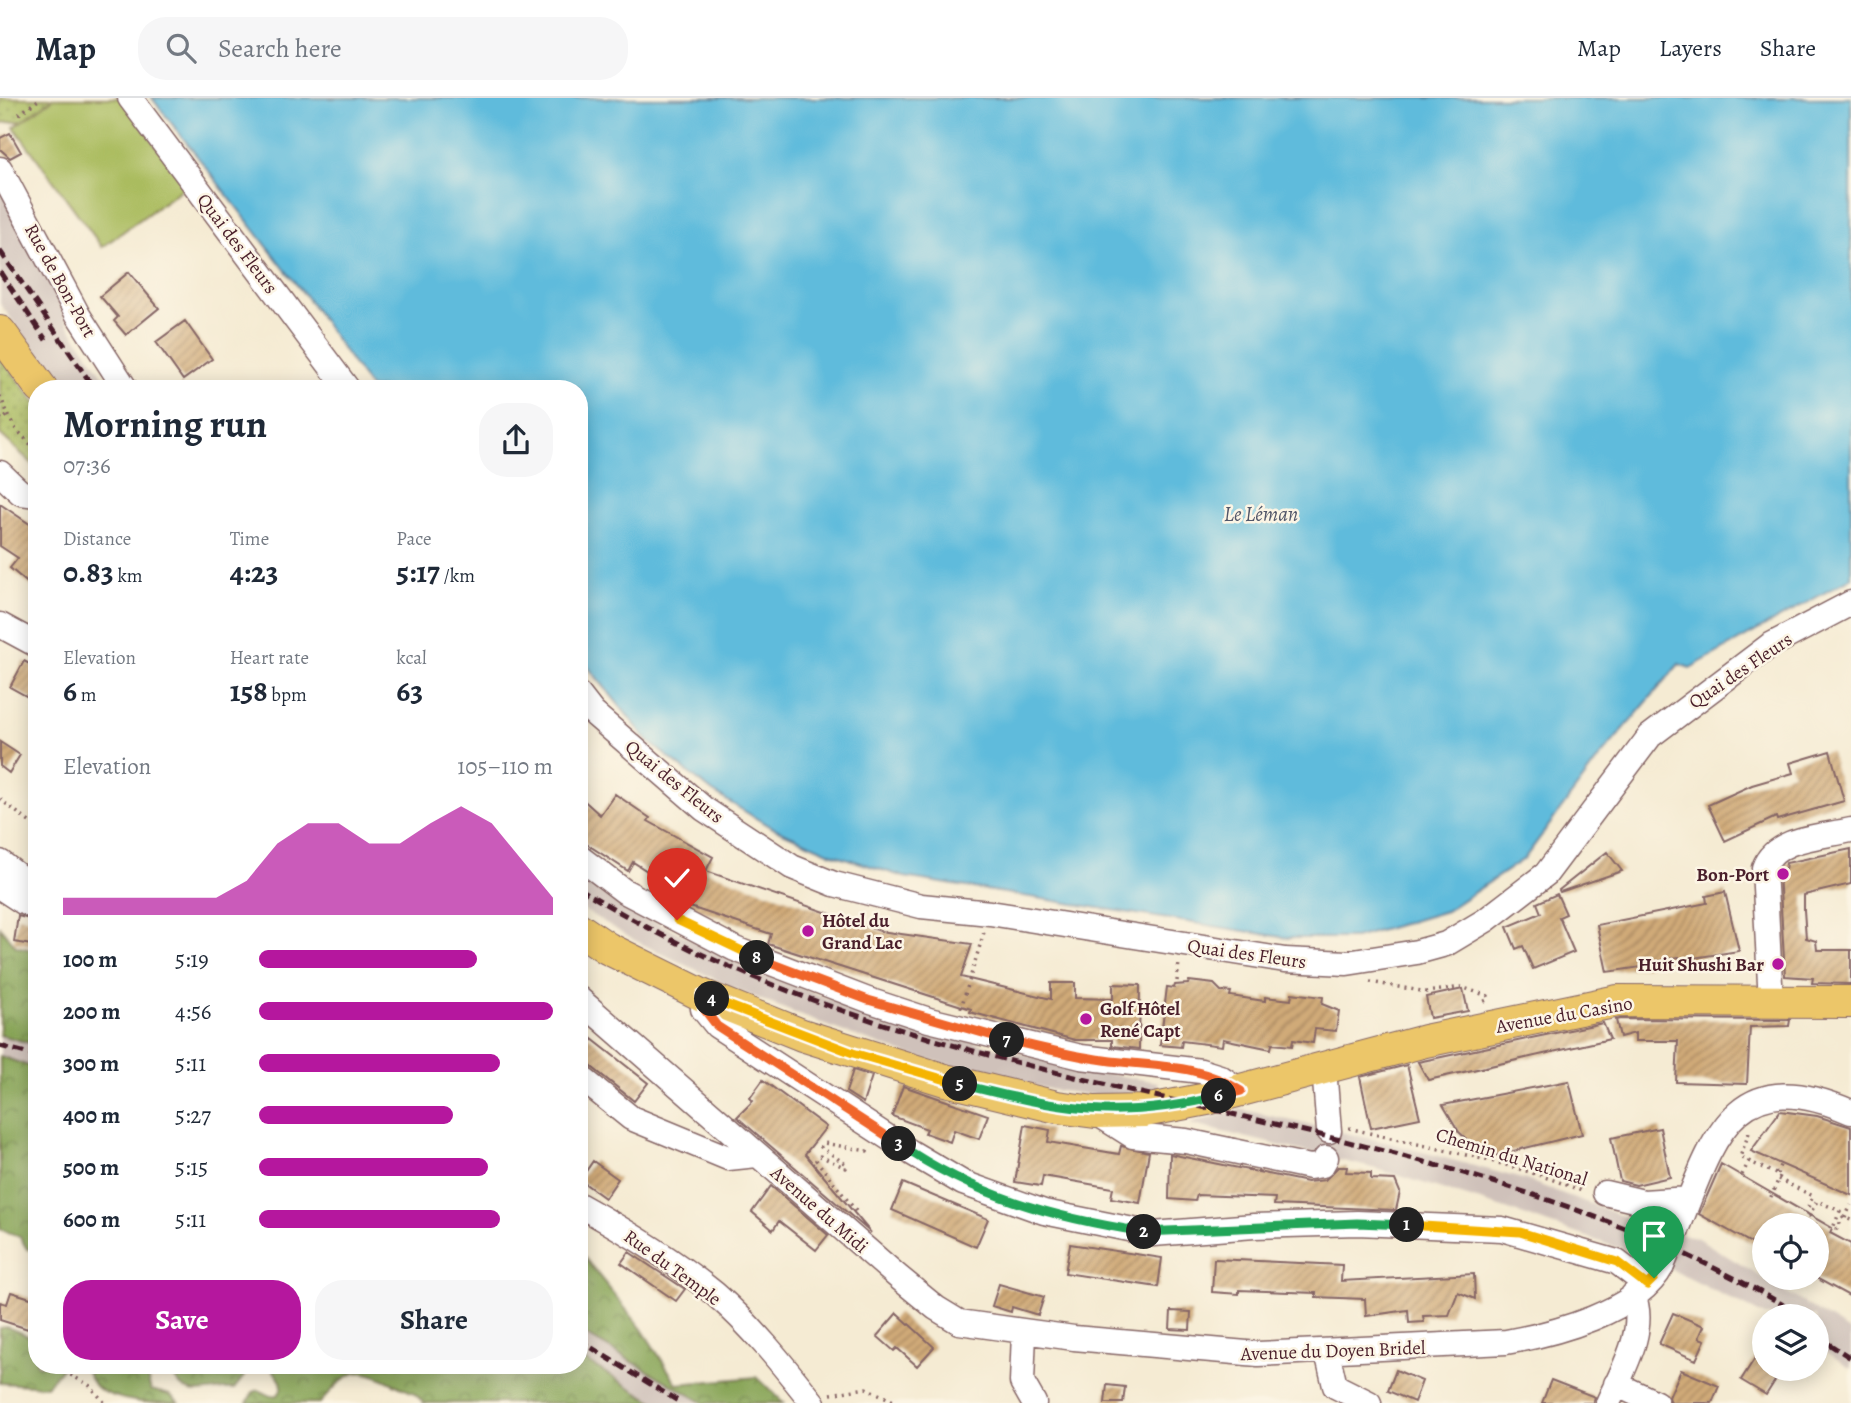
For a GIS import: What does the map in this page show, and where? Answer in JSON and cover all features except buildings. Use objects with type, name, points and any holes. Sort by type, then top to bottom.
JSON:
[{"type":"main road","points":[[0,332],[35,380]]},
{"type":"main road","name":"Avenue du Casino","points":[[588,935],[607,948],[702,995],[802,1035],[906,1069],[1057,1107],[1095,1112],[1144,1111],[1241,1091],[1474,1031],[1618,1001],[1851,1002]]},
{"type":"street","name":"Quai des Fleurs","points":[[130,98],[341,380]]},
{"type":"street","name":"Rue de Bon-Port","points":[[0,169],[78,315],[120,380]]},
{"type":"street","points":[[0,473],[22,493],[28,494]]},
{"type":"street","name":"Quai des Fleurs","points":[[588,707],[704,809],[792,867],[834,884],[921,906],[990,913],[1285,960],[1347,963],[1417,952],[1446,944],[1486,920],[1546,874],[1650,736],[1769,646],[1851,603]]},
{"type":"street","points":[[0,625],[28,640]]},
{"type":"street","points":[[1771,1003],[1764,868],[1768,858],[1783,846],[1851,830]]},
{"type":"street","points":[[0,862],[28,886]]},
{"type":"street","points":[[588,864],[624,891],[735,949],[868,1000],[955,1026],[1081,1057],[1201,1071],[1220,1077],[1241,1091]]},
{"type":"street","points":[[0,887],[28,903]]},
{"type":"street","points":[[702,995],[704,1009],[717,1026],[890,1139],[963,1183],[1011,1202],[1088,1223],[1153,1234],[1254,1226],[1357,1223],[1502,1229],[1542,1247],[1617,1262],[1647,1282]]},
{"type":"street","name":"Avenue du Midi","points":[[588,1007],[944,1314],[959,1322],[1024,1333]]},
{"type":"street","points":[[1324,1068],[1329,1127]]},
{"type":"street","points":[[588,1083],[631,1118],[728,1158],[757,1155]]},
{"type":"street","points":[[1656,1403],[1612,1394],[1639,1320],[1647,1282],[1677,1230],[1719,1131],[1731,1117],[1749,1106],[1779,1096],[1795,1094],[1825,1100],[1851,1112]]},
{"type":"street","points":[[1095,1112],[1133,1136],[1145,1139],[1186,1140],[1310,1167],[1322,1165],[1326,1158]]},
{"type":"street","points":[[1599,1194],[1643,1202],[1689,1199]]},
{"type":"street","name":"Rue du Temple","points":[[588,1210],[636,1238],[713,1293],[818,1401]]},
{"type":"street","name":"Avenue du Doyen Bridel","points":[[1024,1333],[1233,1353],[1327,1352],[1519,1340],[1546,1335],[1590,1319],[1647,1282]]},
{"type":"street","points":[[1024,1333],[1022,1382],[1034,1403]]},
{"type":"street","points":[[1327,1352],[1335,1387],[1369,1403]]},
{"type":"path","points":[[19,114],[41,98]]},
{"type":"path","points":[[0,396],[8,415],[28,440]]},
{"type":"path","points":[[0,418],[2,420],[8,415]]},
{"type":"path","points":[[0,799],[28,821]]},
{"type":"path","points":[[955,1026],[984,934]]},
{"type":"path","points":[[1361,981],[1427,992],[1461,987],[1487,995],[1486,1000],[1469,1008],[1474,1031]]},
{"type":"path","points":[[1749,1106],[1754,1120],[1740,1157],[1818,1198],[1809,1216],[1805,1214],[1813,1196]]},
{"type":"path","name":"Chemin du National","points":[[1329,1127],[1426,1144],[1599,1194]]},
{"type":"path","points":[[816,1160],[820,1156],[846,1168],[847,1165],[821,1147],[824,1143],[867,1151],[869,1149],[856,1142],[890,1139]]},
{"type":"path","points":[[1742,1175],[1749,1161]]},
{"type":"path","points":[[1770,1199],[1780,1165]]},
{"type":"path","points":[[1816,1201],[1840,1211],[1851,1220]]},
{"type":"path","points":[[1840,1211],[1833,1228],[1837,1229],[1851,1205]]},
{"type":"path","points":[[69,1374],[89,1385],[105,1403]]},
{"type":"path","points":[[818,1401],[835,1391],[866,1388],[898,1403]]},
{"type":"shaded area","points":[[0,183],[52,283],[70,328],[106,380],[57,380],[0,304]]},
{"type":"shaded area","points":[[588,884],[743,965],[822,996],[891,1020],[982,1044],[1097,1072],[1158,1082],[1158,1088],[1103,1096],[1053,1090],[907,1054],[742,992],[632,939],[588,912]]},
{"type":"shaded area","points":[[0,1035],[28,1043],[28,1066],[0,1056]]},
{"type":"shaded area","points":[[1240,1109],[1389,1143],[1526,1180],[1663,1231],[1696,1237],[1752,1271],[1752,1290],[1782,1290],[1805,1304],[1752,1304],[1752,1310],[1650,1259],[1503,1208],[1381,1170],[1190,1124]]},
{"type":"shaded area","points":[[1829,1319],[1851,1332],[1851,1369],[1829,1355]]},
{"type":"shaded area","points":[[588,1336],[704,1403],[656,1403],[588,1362]]},
{"type":"green space","points":[[0,98],[54,98],[22,121],[0,123]]},
{"type":"green space","points":[[54,98],[121,98],[186,186],[102,247],[14,127]]},
{"type":"green space","points":[[0,356],[28,393],[28,460],[0,434]]},
{"type":"green space","points":[[0,927],[16,946],[28,949],[28,1043],[0,1035]]},
{"type":"green space","points":[[0,1056],[28,1066],[28,1249],[20,1237],[0,1229]]},
{"type":"green space","points":[[588,1262],[642,1329],[677,1384],[757,1377],[784,1403],[704,1403],[588,1336]]},
{"type":"green space","points":[[7,1327],[28,1336],[28,1374],[57,1374],[46,1386],[0,1383],[0,1328]]},
{"type":"green space","points":[[588,1362],[656,1403],[423,1403],[418,1396],[371,1374],[588,1374]]},
{"type":"green space","points":[[88,1374],[148,1374],[151,1390],[170,1395],[179,1403],[124,1399],[96,1387]]},
{"type":"green space","points":[[200,1374],[217,1377],[246,1374],[234,1389],[201,1392],[185,1389],[174,1376]]},
{"type":"green space","points":[[276,1374],[352,1374],[339,1383],[320,1403],[247,1403],[253,1392],[259,1390],[271,1396],[278,1395],[281,1382]]},
{"type":"water","name":"Le Léman","points":[[152,98],[1851,98],[1851,578],[1690,668],[1679,664],[1599,758],[1524,859],[1446,911],[1355,938],[1288,938],[904,877],[833,854],[769,826],[713,792],[649,742],[588,667],[588,380],[364,380],[307,298]]},
{"type":"railway","points":[[0,251],[89,380]]},
{"type":"railway","points":[[0,272],[46,340]]},
{"type":"railway","points":[[588,893],[724,964],[876,1022],[1032,1066],[1348,1142],[1504,1186],[1656,1242],[1778,1304]]},
{"type":"railway","points":[[0,1046],[28,1054]]},
{"type":"railway","points":[[1829,1344],[1851,1358]]},
{"type":"railway","points":[[588,1346],[681,1403]]},
{"type":"place","name":"Bon-Port","points":[[1783,874]]},
{"type":"place","name":"Hôtel du Grand Lac","points":[[808,931]]},
{"type":"place","name":"Huit Shushi Bar","points":[[1778,964]]},
{"type":"place","name":"Golf Hôtel René Capt","points":[[1086,1019]]},
{"type":"route","points":[[677,920],[756,958],[929,1020],[1081,1057],[1201,1071],[1220,1077],[1241,1091],[1144,1111],[1095,1112],[1057,1107],[945,1080],[853,1053],[702,995],[704,1009],[717,1026],[912,1153],[963,1183],[1011,1202],[1088,1223],[1153,1234],[1254,1226],[1357,1223],[1502,1229],[1617,1262],[1633,1271],[1647,1285],[1654,1278]]}]
